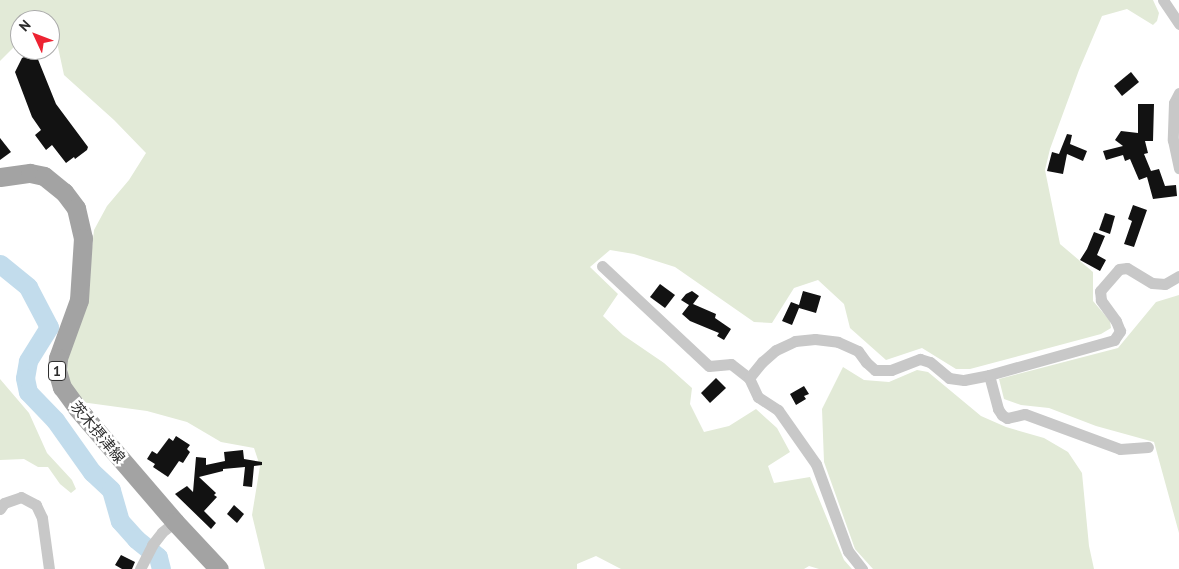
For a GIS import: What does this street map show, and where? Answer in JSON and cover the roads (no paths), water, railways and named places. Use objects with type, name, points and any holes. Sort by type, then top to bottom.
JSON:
[{"type":"main road","name":"茨木摂津線","points":[[0,177],[30,174],[44,176],[64,192],[76,208],[83,238],[79,300],[58,358],[57,370],[62,386],[77,408],[175,522],[219,569]]},
{"type":"street","points":[[1163,0],[1179,24]]},
{"type":"street","points":[[1179,93],[1174,103],[1173,140],[1179,168]]},
{"type":"street","points":[[602,266],[709,366],[732,364],[749,378],[758,397],[778,410],[816,464],[848,552],[862,569]]},
{"type":"street","points":[[749,378],[762,362],[776,350],[795,341],[815,338],[838,342],[858,351],[875,370],[891,370],[920,359],[930,362],[949,378],[964,380],[1114,340],[1120,331],[1116,321],[1101,300],[1100,291],[1119,269],[1127,268],[1152,283],[1165,284],[1179,276]]},
{"type":"street","points":[[989,374],[998,409],[1007,418],[1025,414],[1120,449],[1148,446]]},
{"type":"street","points":[[0,509],[4,503],[21,497],[36,505],[42,518],[49,569]]},
{"type":"street","points":[[140,569],[162,532],[175,522]]},
{"type":"waterway","points":[[0,264],[28,287],[49,327],[28,361],[25,378],[28,392],[55,420],[92,472],[111,490],[120,521],[136,539],[158,557],[161,569]]}]
